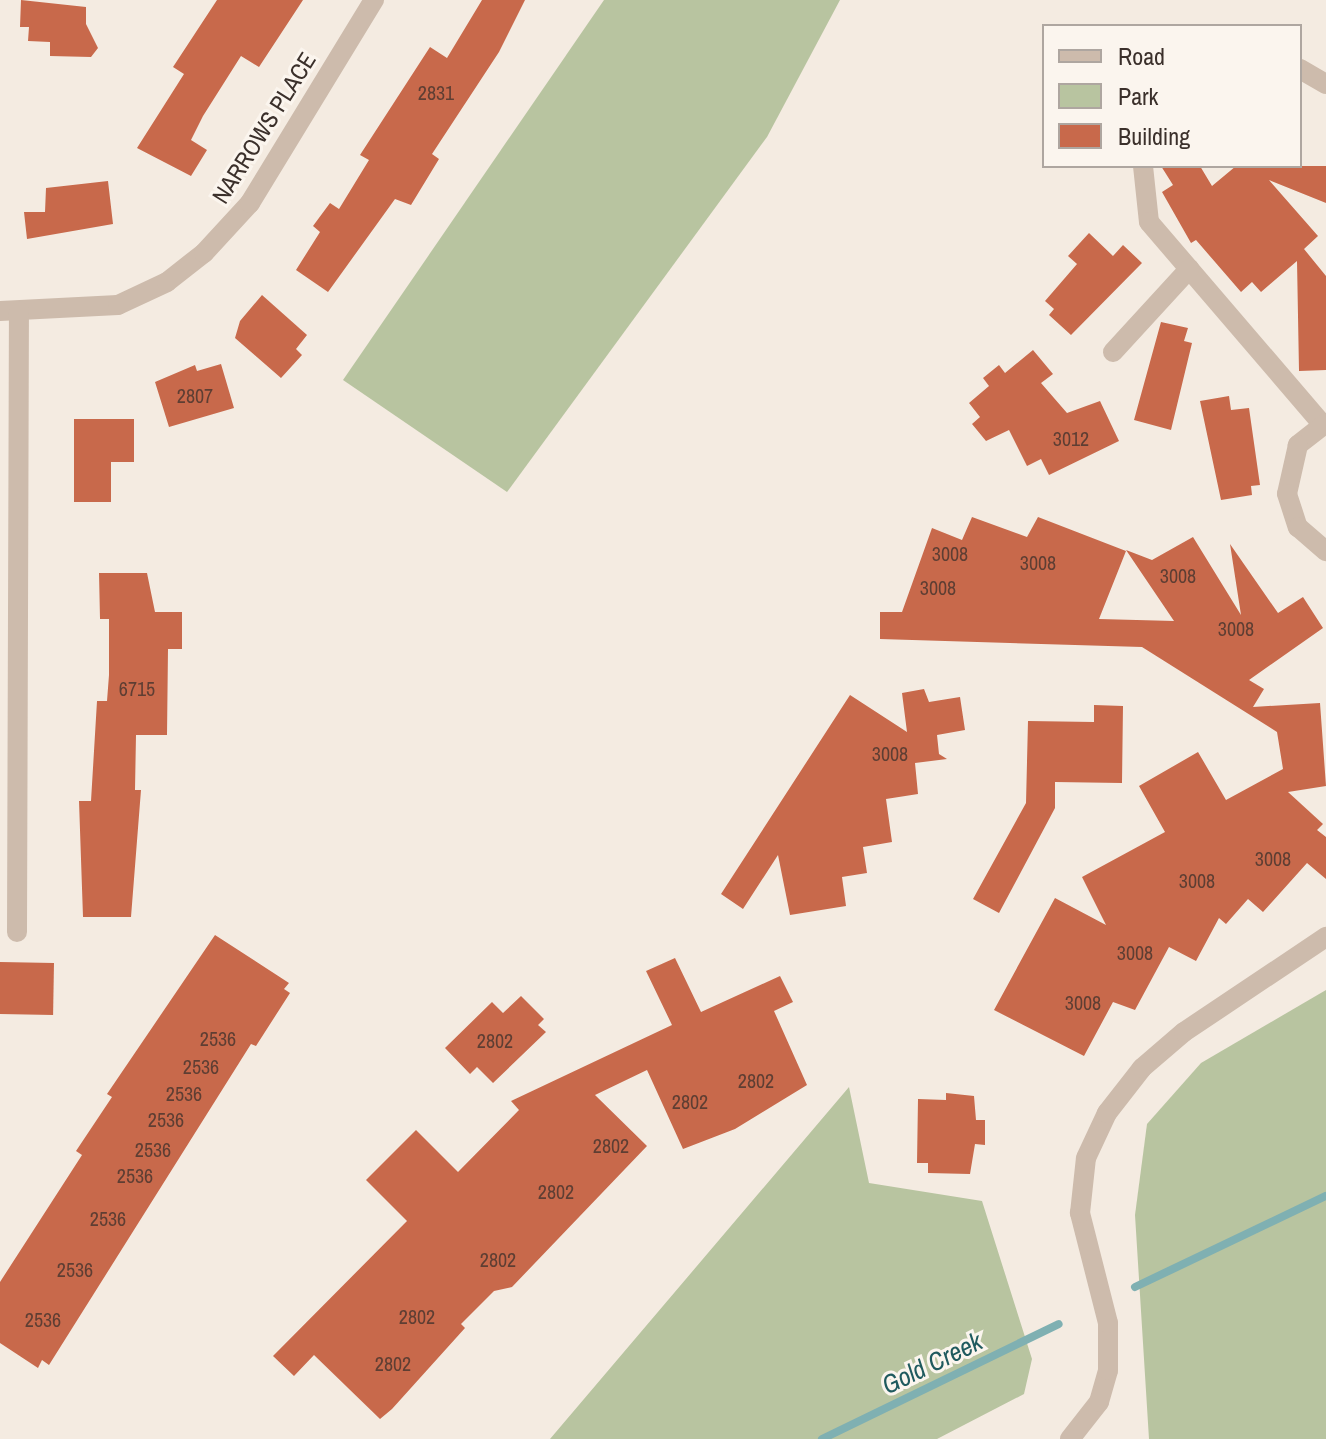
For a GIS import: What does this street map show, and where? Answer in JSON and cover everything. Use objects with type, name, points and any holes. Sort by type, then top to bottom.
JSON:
[{"type":"street","name":"NARROWS PLACE","points":[[10,311],[118,305],[167,282],[204,253],[250,203],[374,0]]},
{"type":"street","points":[[1302,70],[1326,84]]},
{"type":"street","points":[[1143,168],[1149,222],[1324,424],[1298,445],[1287,494],[1298,527],[1326,551]]},
{"type":"street","points":[[1113,352],[1189,269]]},
{"type":"street","points":[[10,311],[17,932]]},
{"type":"street","points":[[1070,1439],[1099,1402],[1108,1370],[1108,1323],[1080,1213],[1086,1158],[1107,1113],[1142,1068],[1184,1032],[1326,937]]},
{"type":"green space","points":[[604,0],[840,0],[767,137],[507,492],[343,380]]},
{"type":"green space","points":[[1326,990],[1326,1439],[1149,1439],[1135,1215],[1147,1124],[1201,1063]]},
{"type":"green space","points":[[849,1087],[869,1183],[982,1201],[1032,1359],[1024,1394],[937,1439],[550,1439]]},
{"type":"building","points":[[21,0],[86,7],[86,24],[98,48],[91,57],[50,56],[50,42],[28,41],[29,27],[20,27]]},
{"type":"building","points":[[217,0],[303,0],[259,67],[241,56],[191,140],[207,150],[191,176],[137,148],[184,74],[173,67]]},
{"type":"building","points":[[482,0],[525,0],[499,52],[432,154],[439,159],[411,205],[395,199],[328,292],[296,270],[320,232],[313,226],[330,203],[339,209],[369,160],[360,155],[430,47],[447,58]]},
{"type":"building","points":[[1326,166],[1326,203],[1269,180],[1318,236],[1304,249],[1326,276],[1326,370],[1299,371],[1297,261],[1261,292],[1252,282],[1241,292],[1196,240],[1191,243],[1162,192],[1173,185],[1162,168],[1201,168],[1212,186],[1234,168]]},
{"type":"building","points":[[108,181],[113,224],[27,239],[24,212],[45,212],[46,188]]},
{"type":"building","points":[[1089,233],[1113,256],[1123,245],[1142,263],[1071,335],[1049,315],[1054,309],[1045,301],[1077,264],[1068,256]]},
{"type":"building","points":[[262,295],[307,335],[296,349],[302,355],[281,378],[235,338],[240,321]]},
{"type":"building","points":[[1161,322],[1188,328],[1184,341],[1192,343],[1171,430],[1134,420]]},
{"type":"building","points":[[1033,350],[1053,374],[1041,383],[1067,413],[1100,401],[1119,441],[1049,475],[1041,459],[1027,466],[1009,430],[986,441],[972,424],[980,417],[969,403],[989,386],[983,378],[999,365],[1005,373]]},
{"type":"building","points":[[221,364],[234,408],[169,427],[155,382],[195,365],[197,371]]},
{"type":"building","points":[[1229,396],[1231,410],[1249,408],[1260,485],[1251,486],[1252,495],[1221,500],[1200,401]]},
{"type":"building","points":[[74,419],[134,419],[134,462],[111,462],[111,502],[74,502]]},
{"type":"building","points":[[972,517],[1027,537],[1038,517],[1126,551],[1099,619],[1174,621],[1126,550],[1152,560],[1193,537],[1241,615],[1230,544],[1278,613],[1303,597],[1323,628],[1249,680],[1264,689],[1253,707],[1320,703],[1326,786],[1288,792],[1323,824],[1317,830],[1326,837],[1326,879],[1307,863],[1263,912],[1248,899],[1226,924],[1219,918],[1196,961],[1169,947],[1135,1010],[1113,1002],[1084,1056],[994,1010],[1055,898],[1106,925],[1082,877],[1165,832],[1139,786],[1198,752],[1226,800],[1283,769],[1277,732],[1142,647],[880,639],[880,612],[902,612],[932,528],[962,540]]},
{"type":"building","points":[[99,573],[147,573],[155,612],[182,612],[182,649],[168,649],[167,735],[136,735],[135,790],[141,790],[131,917],[83,917],[79,801],[91,801],[97,701],[107,701],[109,675],[109,619],[100,619]]},
{"type":"building","points":[[924,689],[929,702],[960,697],[965,730],[937,735],[939,754],[947,759],[915,763],[918,794],[886,799],[892,842],[863,847],[867,873],[842,877],[846,906],[790,915],[778,855],[743,909],[721,894],[850,695],[907,732],[902,693]]},
{"type":"building","points":[[1094,705],[1123,706],[1122,783],[1055,782],[1055,808],[999,913],[973,899],[1026,803],[1028,721],[1094,722]]},
{"type":"building","points":[[215,935],[289,983],[284,989],[290,993],[256,1046],[251,1044],[49,1365],[42,1360],[38,1368],[0,1343],[0,1282],[82,1155],[76,1151],[112,1097],[107,1094]]},
{"type":"building","points":[[675,958],[701,1012],[780,976],[793,1002],[774,1011],[807,1085],[735,1129],[683,1149],[647,1070],[595,1095],[647,1146],[512,1287],[494,1291],[461,1324],[465,1328],[380,1419],[314,1355],[294,1376],[273,1356],[407,1221],[366,1180],[416,1130],[458,1172],[519,1110],[511,1101],[672,1025],[646,971]]},
{"type":"building","points":[[0,962],[54,963],[53,1015],[0,1014]]},
{"type":"building","points":[[521,996],[544,1019],[538,1025],[546,1032],[493,1083],[477,1067],[470,1074],[445,1048],[492,1002],[503,1013]]},
{"type":"building","points":[[946,1093],[974,1096],[976,1120],[985,1120],[985,1145],[975,1144],[970,1174],[928,1173],[928,1163],[917,1163],[918,1099],[946,1100]]},
{"type":"waterway","name":"Gold Creek","points":[[1135,1287],[1326,1196]]},
{"type":"waterway","name":"Gold Creek","points":[[822,1439],[1059,1324]]}]
